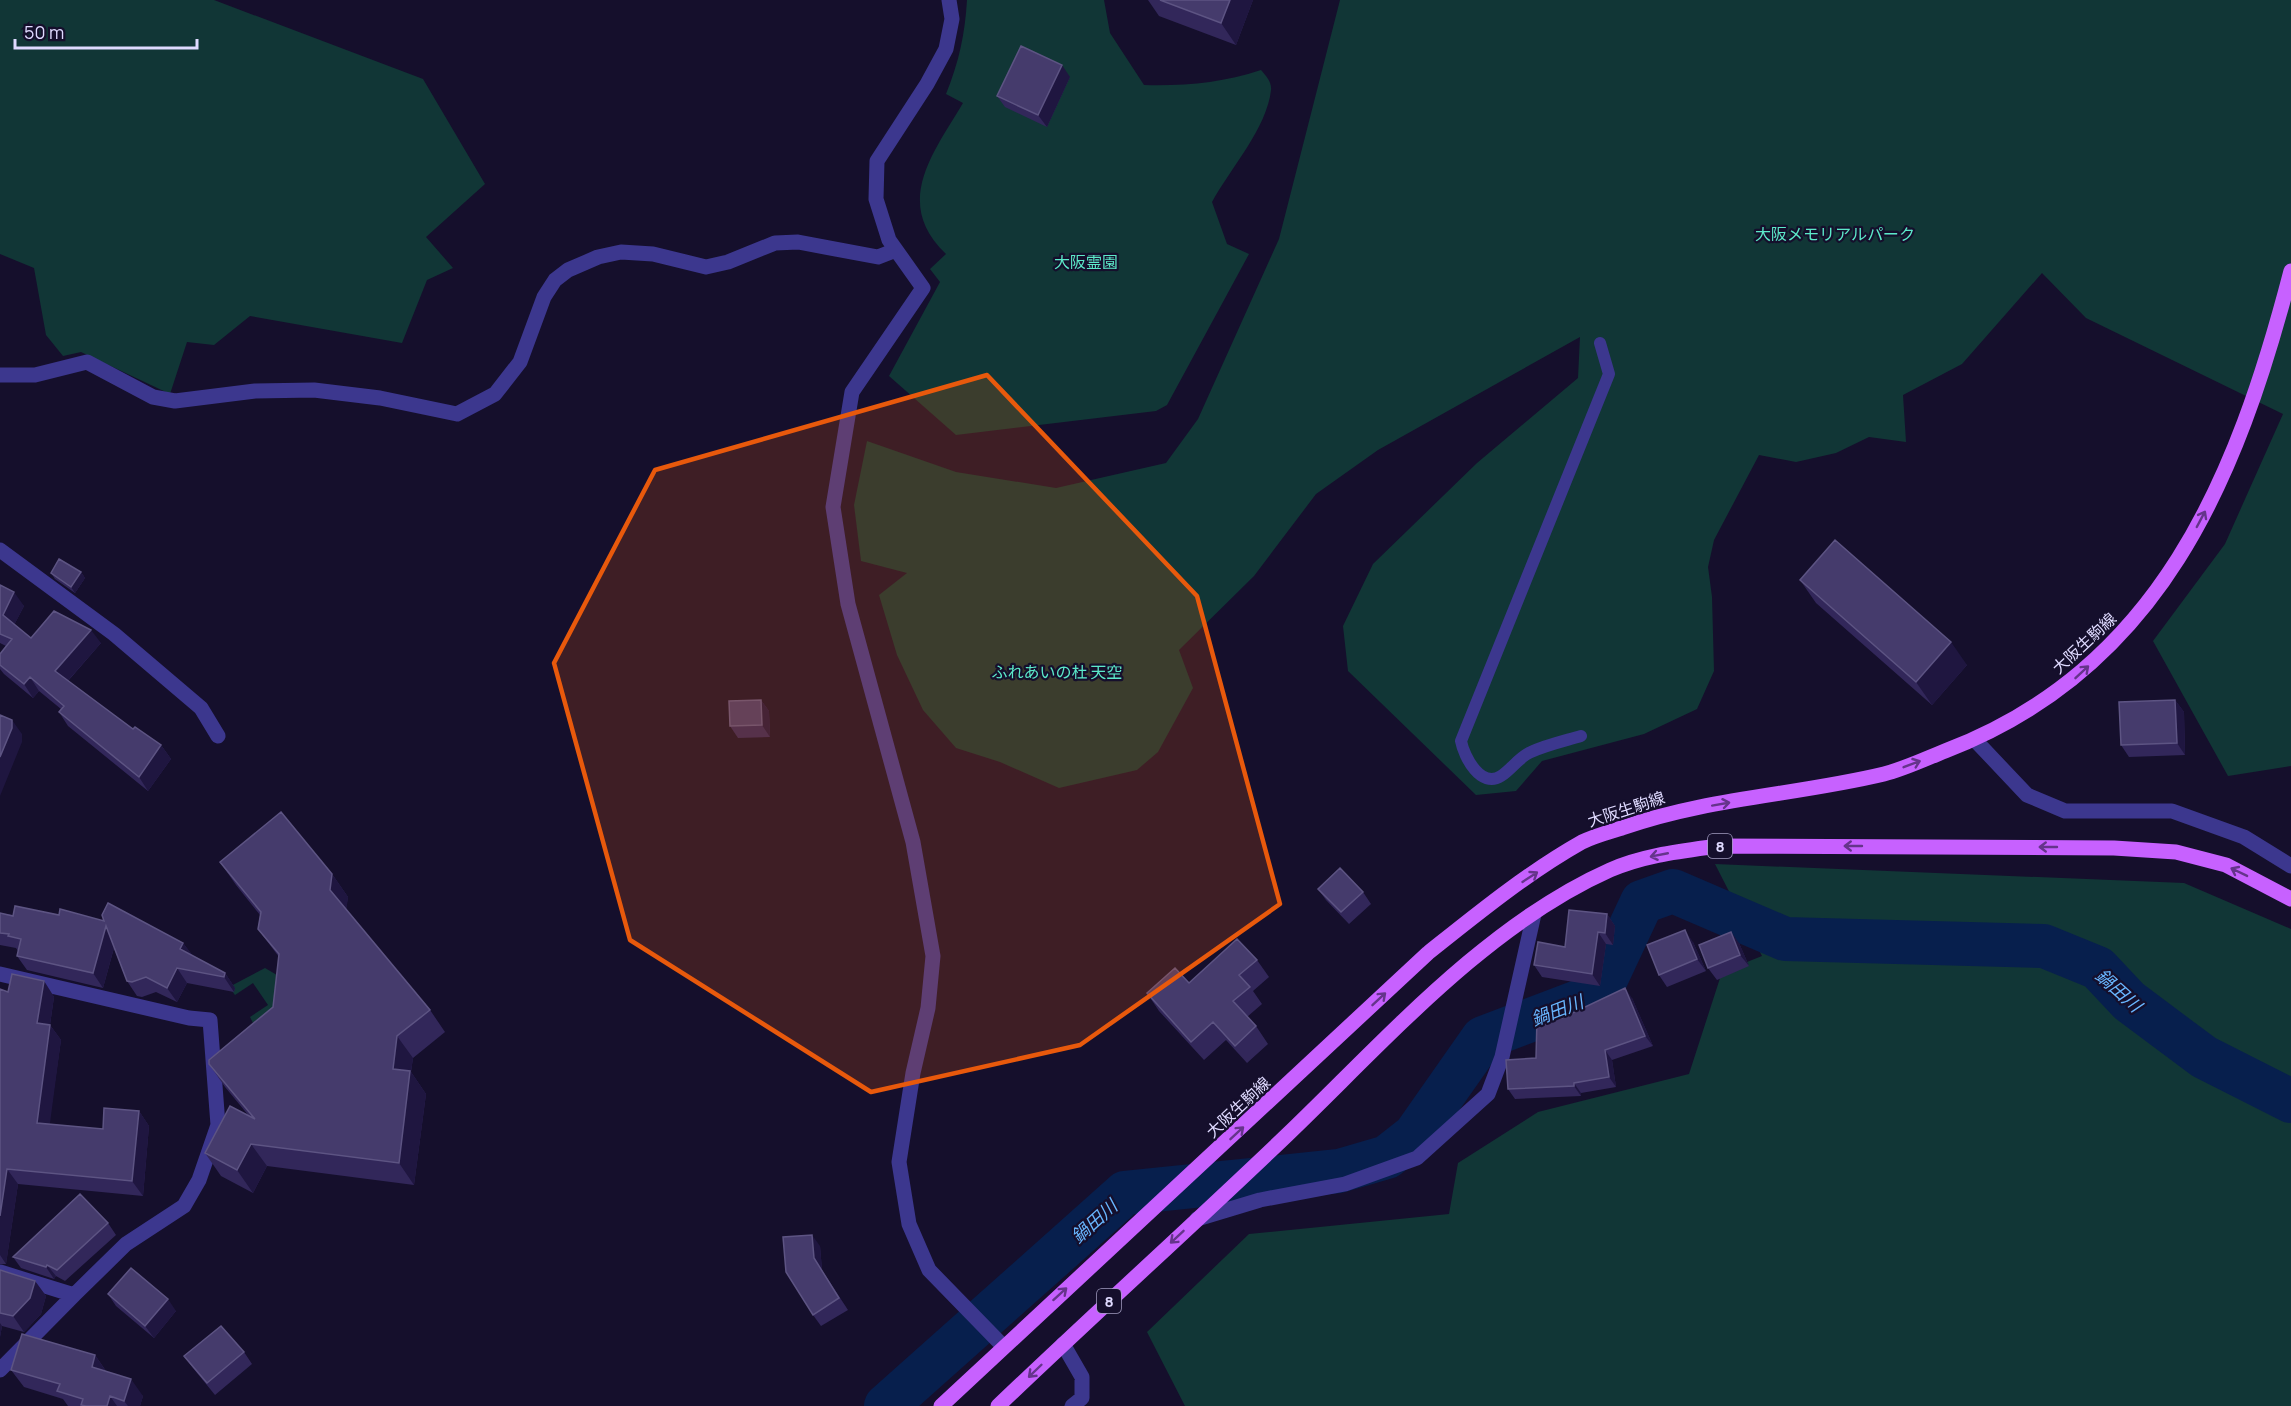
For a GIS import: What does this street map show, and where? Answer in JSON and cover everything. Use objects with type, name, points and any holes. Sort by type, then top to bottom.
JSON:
[{"type":"main road","name":"大阪生駒線","points":[[941,1406],[1003,1346],[1163,1202],[1428,953],[1497,899],[1584,841],[1660,814],[1887,774],[1975,740],[2017,719],[2075,679],[2121,636],[2174,568],[2216,490],[2251,404],[2291,271]]},
{"type":"main road","name":"8","points":[[998,1406],[1253,1168],[1464,964],[1534,915],[1610,869],[1653,855],[1718,846],[2103,848],[2176,852],[2226,865],[2291,899]]},
{"type":"street","points":[[949,0],[952,19],[946,49],[927,84],[877,161],[876,199],[889,240],[923,288],[852,392],[833,507],[848,604],[912,842],[933,956],[928,1008],[913,1073],[900,1162],[909,1224],[929,1270],[1003,1346]]},
{"type":"street","points":[[0,375],[34,375],[87,362],[153,397],[175,401],[255,391],[314,390],[380,398],[457,414],[495,394],[520,362],[544,297],[555,280],[568,270],[598,257],[621,252],[653,254],[706,267],[728,262],[775,243],[798,242],[878,257],[896,250]]},
{"type":"street","points":[[0,550],[114,634],[201,708],[218,736]]},
{"type":"street","points":[[1975,740],[2027,795],[2066,811],[2172,811],[2244,837],[2291,866]]},
{"type":"street","points":[[1197,1219],[1260,1200],[1345,1184],[1417,1158],[1488,1094],[1502,1057],[1534,915]]},
{"type":"street","points":[[0,974],[189,1018],[210,1020],[218,1125],[199,1180],[184,1206],[126,1244],[0,1370]]},
{"type":"street","points":[[0,1272],[74,1295]]},
{"type":"street","points":[[1063,1344],[1082,1377],[1082,1398],[1072,1406]]},
{"type":"lane","points":[[1581,736],[1530,752],[1500,777],[1489,778],[1474,770],[1469,764],[1464,757],[1461,741],[1609,374],[1600,343]]},
{"type":"highlighted area","points":[[987,375],[1197,596],[1280,904],[1080,1045],[871,1092],[630,940],[554,663],[655,470]]},
{"type":"green space","points":[[0,0],[214,0],[423,79],[485,184],[426,237],[453,268],[427,280],[402,343],[250,316],[214,345],[187,342],[170,394],[81,352],[63,356],[46,335],[34,268],[0,254]]},
{"type":"green space","name":"大阪霊園","points":[[967,0],[1104,0],[1110,33],[1144,85],[1203,83],[1261,70],[1270,82],[1271,90],[1263,119],[1212,202],[1227,244],[1249,254],[1167,405],[1156,411],[956,435],[889,376],[940,282],[930,269],[946,254],[930,235],[922,216],[920,197],[923,178],[931,159],[963,103],[946,94],[961,48]]},
{"type":"green space","points":[[1340,0],[2291,0],[2291,766],[2228,776],[2153,641],[2225,544],[2283,414],[2086,318],[2042,273],[1962,364],[1903,395],[1906,442],[1869,437],[1836,453],[1796,462],[1759,455],[1714,540],[1708,567],[1712,597],[1714,671],[1697,709],[1644,734],[1542,761],[1516,791],[1476,795],[1348,671],[1343,626],[1373,564],[1477,463],[1578,378],[1580,337],[1378,450],[1316,494],[1254,576],[1179,650],[1193,688],[1158,752],[1137,770],[1059,788],[1000,762],[956,748],[923,710],[897,655],[879,595],[907,573],[861,561],[854,505],[867,441],[956,472],[1056,488],[1166,463],[1198,419],[1279,239]]},
{"type":"green space","points":[[1715,864],[2184,883],[2291,929],[2291,1406],[1185,1406],[1147,1332],[1249,1234],[1449,1214],[1458,1163],[1538,1112],[1689,1074],[1722,972],[1762,956]]},
{"type":"green space","points":[[265,968],[282,978],[278,1005],[253,1023],[250,1017],[268,1005],[253,983],[235,995],[229,987]]},
{"type":"building","points":[[1160,0],[1230,0],[1221,23]]},
{"type":"building","points":[[1021,46],[1062,65],[1038,115],[997,96]]},
{"type":"building","points":[[1835,540],[1951,642],[1916,682],[1800,580]]},
{"type":"building","points":[[59,559],[81,572],[71,587],[51,573]]},
{"type":"building","points":[[0,585],[14,592],[3,615],[31,638],[54,611],[91,630],[55,671],[133,729],[135,727],[161,745],[139,777],[59,712],[64,706],[30,677],[24,684],[0,665],[0,654],[12,639],[0,634]]},
{"type":"building","points":[[761,700],[762,725],[730,726],[729,701]]},
{"type":"building","points":[[2175,700],[2177,743],[2121,745],[2119,702]]},
{"type":"building","points":[[0,715],[12,720],[12,728],[0,757]]},
{"type":"building","points":[[281,812],[332,874],[330,890],[430,1010],[397,1036],[393,1069],[410,1071],[399,1163],[251,1144],[237,1170],[205,1153],[230,1106],[255,1119],[209,1064],[209,1060],[273,1007],[279,954],[258,929],[261,912],[220,862]]},
{"type":"building","points":[[1340,868],[1363,892],[1341,912],[1318,889]]},
{"type":"building","points":[[108,903],[183,943],[180,949],[225,973],[224,977],[177,968],[167,988],[146,977],[132,982],[127,981],[106,926],[93,973],[17,956],[21,939],[0,933],[0,913],[13,916],[15,906],[59,915],[60,909],[104,921],[102,915]]},
{"type":"building","points":[[1569,910],[1607,914],[1605,933],[1598,932],[1592,974],[1534,965],[1538,942],[1565,947]]},
{"type":"building","points":[[1685,930],[1697,959],[1659,975],[1647,945]]},
{"type":"building","points":[[1731,932],[1740,955],[1708,968],[1699,945]]},
{"type":"building","points":[[1237,939],[1257,960],[1239,975],[1250,987],[1233,1001],[1256,1026],[1235,1046],[1213,1022],[1191,1042],[1147,993],[1175,968],[1189,983]]},
{"type":"building","points":[[12,974],[44,981],[37,1023],[50,1025],[37,1123],[103,1129],[104,1108],[139,1111],[132,1181],[7,1169],[0,1216],[0,989],[8,992]]},
{"type":"building","points":[[1625,988],[1645,1036],[1605,1050],[1609,1077],[1574,1083],[1574,1086],[1508,1089],[1506,1060],[1536,1058],[1537,1018],[1562,1018]]},
{"type":"building","points":[[80,1194],[108,1223],[57,1270],[47,1265],[46,1267],[13,1257]]},
{"type":"building","points":[[812,1235],[814,1258],[839,1298],[813,1315],[786,1272],[783,1237]]},
{"type":"building","points":[[131,1268],[168,1299],[145,1326],[108,1294]]},
{"type":"building","points":[[0,1270],[35,1281],[30,1298],[13,1316],[0,1313]]},
{"type":"building","points":[[221,1326],[244,1352],[207,1383],[184,1356]]},
{"type":"building","points":[[22,1334],[95,1355],[92,1367],[131,1379],[124,1401],[110,1396],[107,1406],[81,1405],[83,1399],[57,1391],[60,1384],[11,1370]]},
{"type":"waterway","name":"鍋田川","points":[[886,1406],[1125,1193],[1339,1171],[1387,1157],[1415,1135],[1483,1038],[1599,994],[1642,902],[1673,891],[1785,939],[2044,946],[2098,968],[2129,1001],[2204,1057],[2291,1101]]},
{"type":"park label","name":"大阪メモリアルパーク","points":[[1835,234]]},
{"type":"park label","name":"ふれあいの杜 天空","points":[[1057,672]]}]
